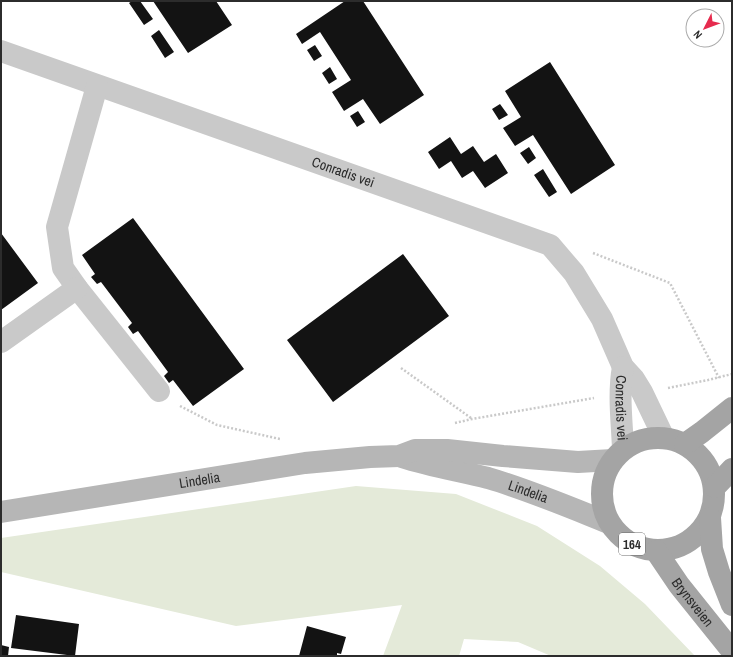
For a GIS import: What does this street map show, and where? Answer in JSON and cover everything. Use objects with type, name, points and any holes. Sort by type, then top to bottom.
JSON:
[{"type":"main road","points":[[685,444],[732,408]]},
{"type":"main road","name":"164","points":[[664,438],[685,444],[699,455],[710,469],[715,487],[714,503],[710,518],[701,532],[688,543],[672,549],[656,551],[637,547],[621,537],[609,523],[603,508],[601,490],[605,474],[618,454],[643,439],[664,438]]},
{"type":"main road","name":"Lindelia","points":[[1,512],[47,503],[165,486],[304,463],[399,456],[415,450],[446,450],[578,462],[618,454]]},
{"type":"main road","name":"Lindelia","points":[[399,456],[424,464],[488,479],[547,498],[609,523]]},
{"type":"main road","points":[[715,487],[732,469]]},
{"type":"main road","name":"Brynsveien","points":[[710,518],[712,549],[732,606]]},
{"type":"main road","name":"Brynsveien","points":[[656,551],[679,585],[732,651]]},
{"type":"street","name":"Conradis vei","points":[[1,51],[550,245],[574,273],[602,319],[623,367],[634,379],[642,392],[664,438]]},
{"type":"street","points":[[97,86],[57,227],[63,268],[77,288],[159,391]]},
{"type":"street","points":[[1,342],[77,288]]},
{"type":"street","name":"Conradis vei","points":[[618,454],[620,381],[623,367]]},
{"type":"path","points":[[592,252],[670,283],[719,378]]},
{"type":"path","points":[[400,368],[472,419]]},
{"type":"path","points":[[666,388],[719,378],[732,374]]},
{"type":"path","points":[[159,391],[183,408],[217,425],[291,441],[304,463]]},
{"type":"path","points":[[450,424],[597,397]]},
{"type":"green space","points":[[356,486],[456,494],[537,526],[600,566],[645,604],[695,656],[551,656],[518,642],[464,639],[459,656],[383,656],[402,605],[236,626],[1,572],[1,538]]},
{"type":"building","points":[[132,1],[140,1],[153,19],[144,25],[129,3]]},
{"type":"building","points":[[153,1],[216,1],[232,25],[188,53]]},
{"type":"building","points":[[345,1],[363,1],[424,95],[380,124],[363,99],[344,111],[332,92],[351,80],[320,32],[302,44],[296,34]]},
{"type":"building","points":[[159,30],[174,52],[165,58],[151,36]]},
{"type":"building","points":[[315,45],[322,56],[314,61],[307,50]]},
{"type":"building","points":[[550,62],[615,165],[571,194],[533,135],[515,146],[503,128],[521,117],[505,91]]},
{"type":"building","points":[[330,67],[337,79],[329,84],[322,73]]},
{"type":"building","points":[[500,104],[508,115],[499,120],[492,109]]},
{"type":"building","points":[[358,111],[365,122],[357,127],[350,116]]},
{"type":"building","points":[[450,137],[461,154],[473,146],[484,162],[496,154],[508,173],[485,188],[473,171],[462,178],[451,161],[439,169],[428,152]]},
{"type":"building","points":[[529,147],[536,158],[528,164],[520,153]]},
{"type":"building","points":[[543,169],[557,192],[549,197],[534,175]]},
{"type":"building","points":[[133,218],[244,369],[193,406],[173,380],[169,383],[164,376],[168,372],[138,331],[133,334],[128,327],[132,323],[101,282],[97,284],[91,277],[95,274],[82,255]]},
{"type":"building","points":[[1,233],[38,283],[1,310]]},
{"type":"building","points":[[403,254],[449,316],[333,402],[287,340]]},
{"type":"building","points":[[16,615],[79,624],[75,656],[11,648]]},
{"type":"building","points":[[307,626],[346,637],[341,654],[337,653],[337,656],[299,656]]},
{"type":"building","points":[[1,645],[9,647],[8,656],[1,656]]}]
